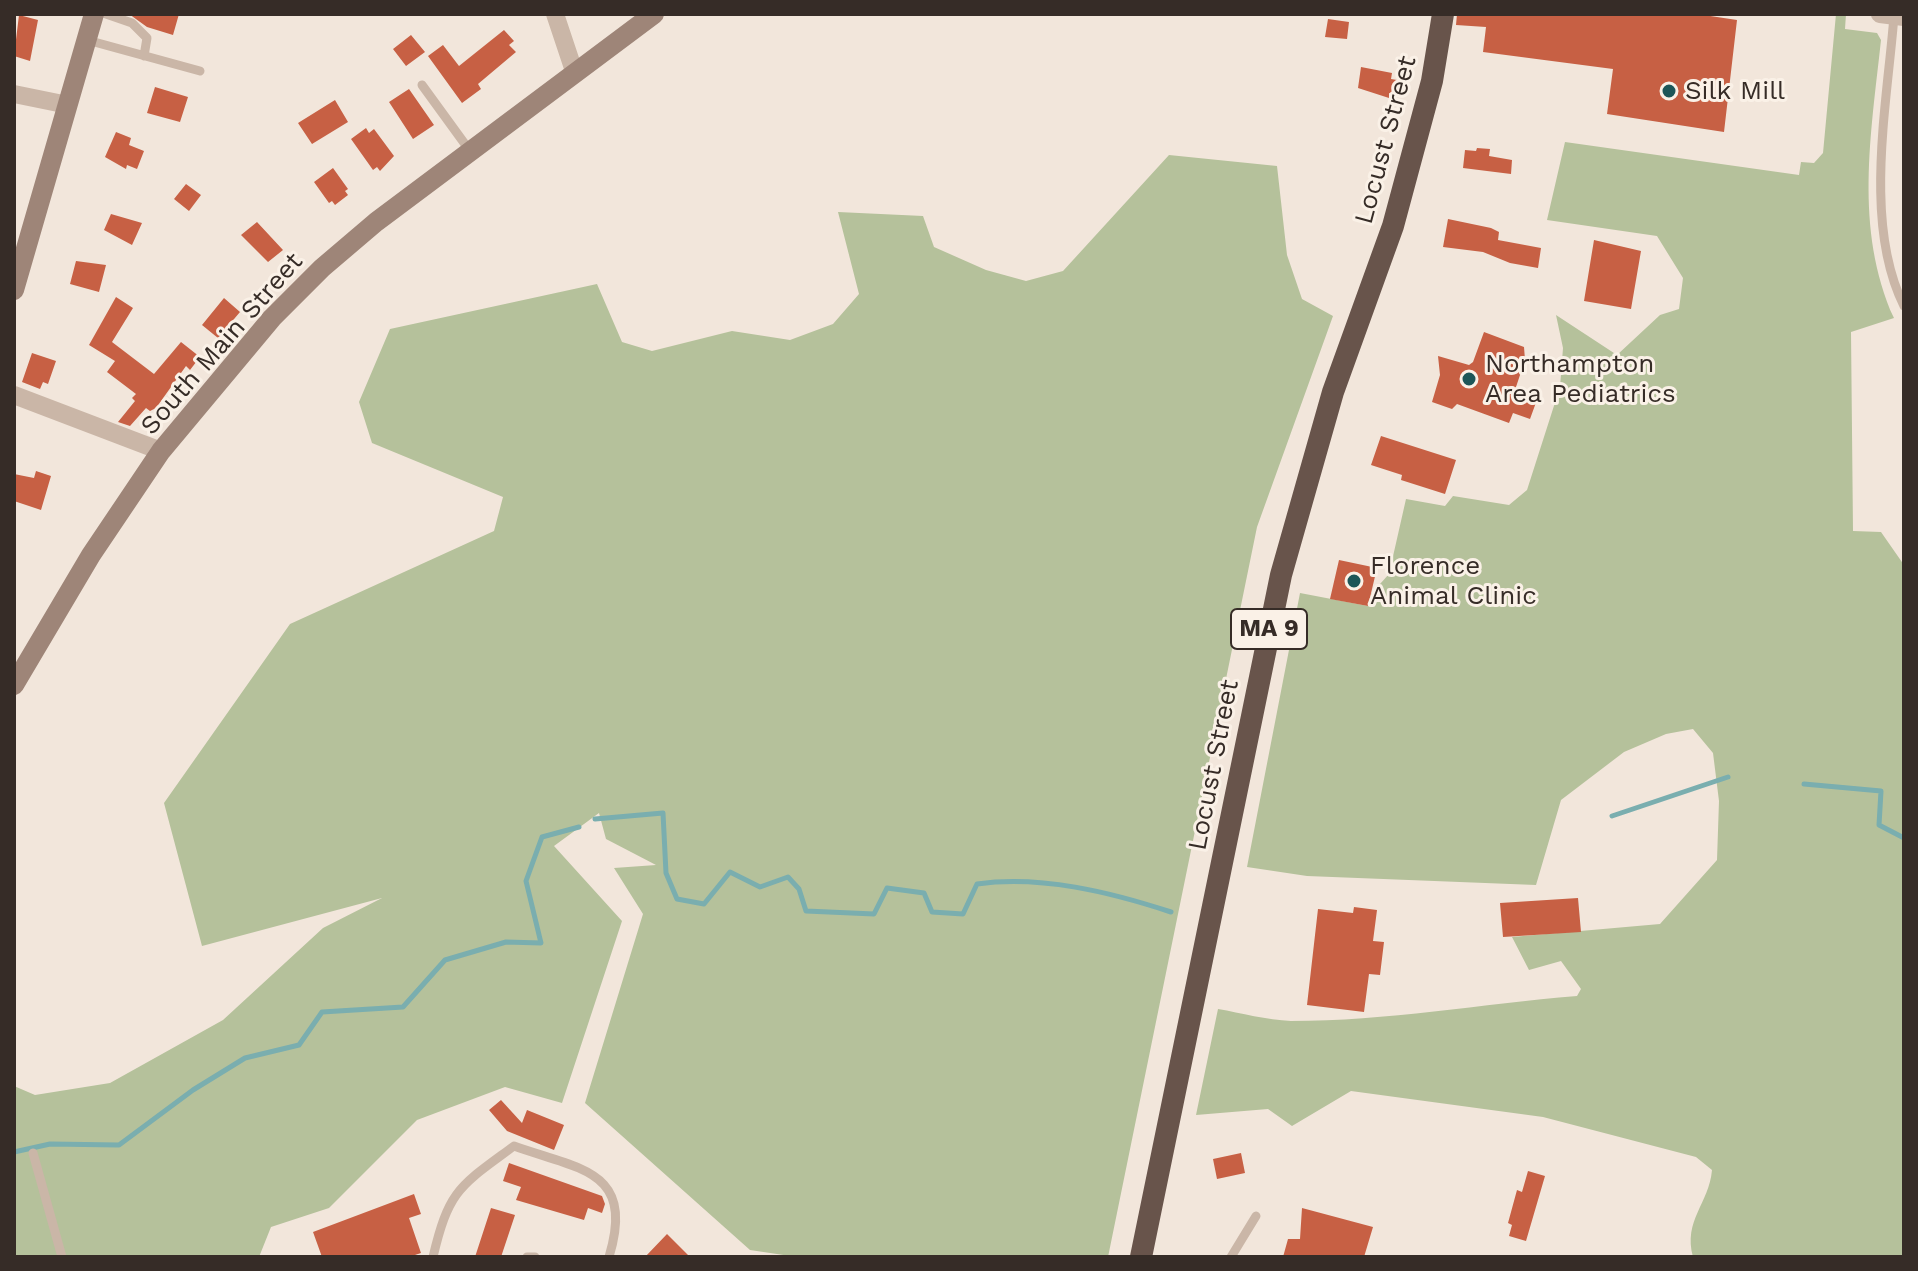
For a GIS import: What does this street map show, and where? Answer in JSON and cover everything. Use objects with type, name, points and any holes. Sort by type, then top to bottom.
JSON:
[{"type":"highway","name":"Locust Street","points":[[1141,1257],[1281,575],[1333,392],[1393,226],[1432,81],[1443,14]]},
{"type":"main road","points":[[14,290],[94,14]]},
{"type":"main road","name":"South Main Street","points":[[14,685],[91,555],[161,451],[272,318],[322,268],[574,71],[654,14]]},
{"type":"street","points":[[555,14],[574,71]]},
{"type":"street","points":[[14,94],[68,105]]},
{"type":"street","points":[[14,395],[161,451]]},
{"type":"lane","points":[[106,14],[141,29],[147,38],[144,56]]},
{"type":"lane","points":[[1893,16],[1881,192],[1884,239],[1892,283],[1904,306]]},
{"type":"lane","points":[[87,40],[200,71]]},
{"type":"lane","points":[[422,85],[470,151]]},
{"type":"lane","points":[[433,1257],[448,1202],[469,1179],[514,1146],[593,1174],[607,1188],[618,1210],[618,1226],[609,1257]]},
{"type":"lane","points":[[33,1153],[62,1257]]},
{"type":"lane","points":[[1231,1257],[1256,1216]]},
{"type":"lane","points":[[527,1257],[535,1257]]},
{"type":"green space","points":[[1836,14],[1846,14],[1845,29],[1877,33],[1881,40],[1870,146],[1870,216],[1882,284],[1894,318],[1851,332],[1853,531],[1881,532],[1904,565],[1904,1257],[1693,1257],[1691,1233],[1712,1170],[1696,1157],[1543,1117],[1351,1091],[1292,1126],[1268,1109],[1196,1115],[1218,1009],[1291,1021],[1327,1020],[1577,996],[1581,989],[1561,961],[1529,970],[1512,937],[1660,924],[1717,860],[1719,801],[1713,753],[1693,729],[1666,734],[1624,752],[1561,800],[1536,885],[1307,876],[1247,867],[1300,593],[1368,606],[1371,594],[1389,574],[1406,499],[1445,506],[1453,496],[1509,505],[1527,490],[1560,387],[1563,348],[1556,315],[1617,355],[1660,315],[1679,309],[1683,278],[1657,236],[1547,220],[1565,142],[1799,175],[1801,162],[1814,163],[1823,153]]},
{"type":"green space","points":[[1169,155],[1277,166],[1287,255],[1302,299],[1333,316],[1257,527],[1108,1257],[797,1257],[750,1250],[585,1103],[643,914],[614,868],[656,865],[606,839],[599,813],[554,846],[622,921],[562,1103],[505,1087],[417,1120],[329,1208],[271,1227],[259,1257],[14,1257],[14,1086],[35,1095],[110,1083],[223,1020],[323,928],[382,898],[202,946],[164,803],[290,624],[494,531],[503,497],[372,443],[359,402],[390,329],[597,284],[622,342],[652,351],[732,331],[790,340],[833,324],[859,294],[838,212],[923,216],[934,247],[986,270],[1026,281],[1063,271]]},
{"type":"building","points":[[129,14],[179,14],[173,35],[147,27]]},
{"type":"building","name":"Silk Mill","points":[[1457,14],[1697,14],[1737,20],[1724,132],[1607,114],[1613,69],[1483,52],[1486,27],[1456,25]]},
{"type":"building","points":[[19,15],[38,20],[30,61],[14,56]]},
{"type":"building","points":[[1328,19],[1349,22],[1347,39],[1325,37]]},
{"type":"building","points":[[504,30],[514,41],[509,45],[516,52],[478,84],[481,89],[462,103],[428,56],[443,45],[459,66]]},
{"type":"building","points":[[411,35],[425,52],[406,66],[393,49]]},
{"type":"building","points":[[1361,67],[1392,73],[1391,79],[1397,80],[1394,94],[1389,93],[1389,98],[1358,88]]},
{"type":"building","points":[[155,87],[188,97],[180,122],[147,113]]},
{"type":"building","points":[[409,89],[434,125],[413,139],[389,102]]},
{"type":"building","points":[[335,100],[348,122],[312,144],[298,123]]},
{"type":"building","points":[[366,128],[369,133],[374,129],[394,156],[380,171],[377,167],[373,170],[351,139]]},
{"type":"building","points":[[116,132],[131,138],[129,145],[144,151],[137,169],[127,165],[126,169],[105,157]]},
{"type":"building","points":[[1477,148],[1490,149],[1489,156],[1512,160],[1511,174],[1463,168],[1465,150],[1476,151]]},
{"type":"building","points":[[333,168],[348,189],[345,191],[348,195],[335,205],[332,201],[329,203],[314,182]]},
{"type":"building","points":[[186,184],[201,195],[189,211],[174,199]]},
{"type":"building","points":[[111,214],[142,223],[132,245],[104,230]]},
{"type":"building","points":[[1448,219],[1491,228],[1499,232],[1498,240],[1541,248],[1538,268],[1510,263],[1483,252],[1443,247]]},
{"type":"building","points":[[257,222],[283,250],[268,262],[241,235]]},
{"type":"building","points":[[1594,240],[1641,251],[1631,309],[1584,301]]},
{"type":"building","points":[[76,261],[106,265],[99,292],[70,284]]},
{"type":"building","points":[[116,297],[133,308],[112,342],[154,374],[181,342],[200,357],[190,370],[186,366],[156,408],[150,411],[146,408],[130,426],[118,422],[135,401],[132,398],[136,394],[107,372],[115,361],[89,345]]},
{"type":"building","points":[[224,298],[240,312],[218,338],[202,325]]},
{"type":"building","name":"Northampton Area Pediatrics","points":[[1484,332],[1524,347],[1525,360],[1516,387],[1538,397],[1530,419],[1513,413],[1509,423],[1457,404],[1452,409],[1432,402],[1440,375],[1438,356],[1469,365],[1473,362]]},
{"type":"building","points":[[32,353],[56,361],[48,384],[43,382],[40,389],[22,382]]},
{"type":"building","points":[[1381,436],[1456,460],[1445,494],[1401,480],[1402,475],[1371,465]]},
{"type":"building","points":[[36,471],[51,476],[41,510],[14,501],[14,474],[34,478]]},
{"type":"building","name":"Florence Animal Clinic","points":[[1339,560],[1377,568],[1368,606],[1330,599]]},
{"type":"building","points":[[1578,898],[1581,932],[1503,937],[1500,903]]},
{"type":"building","points":[[1354,907],[1377,910],[1373,941],[1384,942],[1380,975],[1369,974],[1364,1012],[1307,1005],[1318,909],[1353,913]]},
{"type":"building","points":[[501,1100],[522,1123],[527,1110],[564,1125],[554,1150],[507,1131],[489,1110]]},
{"type":"building","points":[[1241,1153],[1245,1173],[1217,1179],[1213,1159]]},
{"type":"building","points":[[509,1163],[602,1196],[605,1204],[602,1213],[588,1208],[584,1220],[516,1200],[521,1187],[503,1181]]},
{"type":"building","points":[[1528,1171],[1545,1176],[1526,1241],[1509,1236],[1512,1225],[1508,1223],[1517,1190],[1522,1192]]},
{"type":"building","points":[[414,1194],[421,1214],[409,1218],[421,1253],[409,1257],[322,1257],[313,1232]]},
{"type":"building","points":[[491,1208],[515,1215],[501,1257],[475,1257]]},
{"type":"building","points":[[1302,1208],[1373,1227],[1364,1257],[1283,1257],[1288,1239],[1300,1239]]},
{"type":"building","points":[[667,1234],[690,1257],[645,1257]]},
{"type":"waterway","points":[[1612,816],[1728,777]]},
{"type":"waterway","points":[[1804,784],[1881,791],[1879,825],[1904,838]]},
{"type":"waterway","points":[[595,819],[663,813],[666,873],[677,899],[704,904],[730,872],[760,887],[788,877],[799,889],[806,911],[874,914],[887,888],[924,893],[932,912],[963,914],[977,884],[1026,882],[1100,892],[1171,912]]},
{"type":"waterway","points":[[14,1152],[50,1144],[119,1145],[193,1090],[245,1058],[299,1045],[322,1012],[403,1007],[445,960],[506,942],[541,943],[526,881],[542,837],[579,827]]},
{"type":"place","name":"Silk Mill","points":[[1669,91]]},
{"type":"place","name":"Northampton Area Pediatrics","points":[[1469,379]]},
{"type":"place","name":"Florence Animal Clinic","points":[[1354,581]]}]
